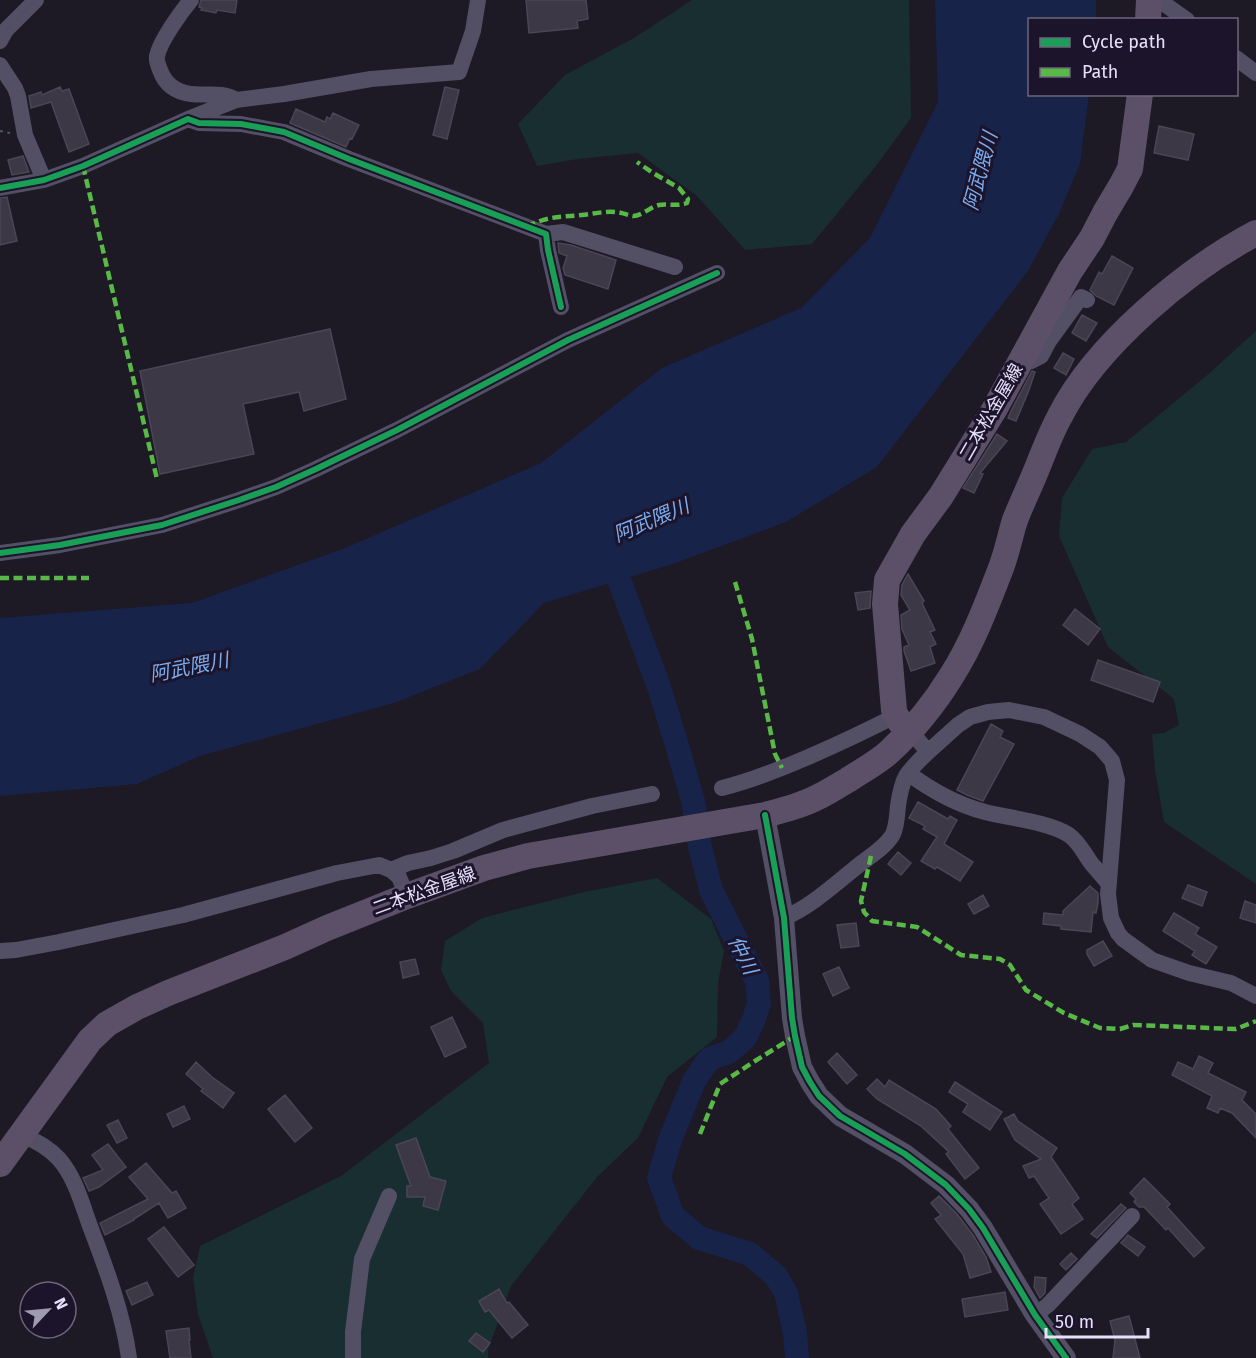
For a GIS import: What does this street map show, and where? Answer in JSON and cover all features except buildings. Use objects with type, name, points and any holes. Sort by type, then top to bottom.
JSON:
[{"type":"main road","points":[[1148,18],[1149,0]]},
{"type":"main road","name":"二本松金屋線","points":[[903,723],[885,604],[886,580],[913,534],[941,496],[976,438],[1130,169],[1140,96]]},
{"type":"main road","name":"二本松金屋線","points":[[0,1164],[90,1040],[107,1024],[137,1007],[327,928],[484,868],[528,856],[765,815],[792,808],[821,796],[888,752],[903,723],[941,692],[953,675],[971,640],[1002,566],[1016,520],[1060,416],[1078,386],[1096,361],[1173,288],[1222,253],[1256,233]]},
{"type":"street","points":[[0,40],[6,30],[36,0]]},
{"type":"street","points":[[191,0],[180,12],[160,48],[156,58],[160,72],[170,86],[177,91],[189,94],[227,95],[237,100]]},
{"type":"street","points":[[0,188],[44,180],[83,166],[188,119],[237,100],[371,79],[459,72],[473,31],[478,0]]},
{"type":"street","points":[[1156,0],[1184,18]]},
{"type":"street","points":[[1238,60],[1256,73]]},
{"type":"street","points":[[0,65],[15,88],[25,135],[44,180]]},
{"type":"street","points":[[188,119],[199,123],[240,124],[284,132],[546,234],[563,232],[675,267]]},
{"type":"street","points":[[546,234],[561,307]]},
{"type":"street","points":[[0,553],[60,545],[162,525],[276,487],[397,430],[568,340],[717,273]]},
{"type":"street","points":[[1022,359],[1031,361],[1041,356],[1081,297],[1087,300]]},
{"type":"street","points":[[784,918],[812,902],[877,850],[892,834],[896,823],[901,786],[908,773],[928,752],[970,717],[988,712],[1010,710],[1044,717],[1080,734],[1100,747],[1112,760],[1117,780],[1108,894],[1111,918],[1118,933],[1152,960],[1189,973],[1231,983],[1256,996]]},
{"type":"street","points":[[722,788],[745,783],[832,747],[903,723],[928,752]]},
{"type":"street","points":[[908,773],[928,788],[959,804],[1054,827],[1068,834],[1078,842],[1091,863],[1109,884]]},
{"type":"street","points":[[392,870],[408,863],[453,851],[513,827],[592,806],[652,794]]},
{"type":"street","points":[[765,815],[784,918],[795,1036],[802,1067],[810,1082],[819,1095],[840,1116],[905,1154],[946,1185],[969,1209],[983,1228],[1035,1315],[1066,1358]]},
{"type":"street","points":[[0,951],[59,942],[172,917],[337,873],[379,866],[392,870],[399,877],[407,896]]},
{"type":"street","points":[[21,1134],[35,1140],[60,1161],[79,1195],[110,1281],[127,1339],[129,1358]]},
{"type":"street","points":[[353,1358],[353,1332],[362,1259],[389,1196]]},
{"type":"street","points":[[1035,1315],[1048,1305],[1132,1216]]},
{"type":"green space","points":[[692,0],[909,0],[911,118],[876,166],[812,244],[745,250],[697,196],[638,153],[537,166],[518,124],[565,75],[634,38]]},
{"type":"green space","points":[[1256,331],[1256,884],[1164,822],[1155,770],[1152,734],[1164,733],[1179,725],[1174,699],[1108,647],[1059,536],[1062,498],[1092,449],[1126,442],[1205,377]]},
{"type":"green space","points":[[657,878],[711,919],[724,951],[718,983],[717,1037],[667,1077],[638,1138],[598,1176],[511,1286],[488,1350],[488,1358],[213,1358],[198,1314],[193,1278],[200,1246],[341,1176],[489,1063],[483,1023],[451,991],[441,970],[445,941],[482,918],[584,892]]},
{"type":"water","name":"阿武隈川","points":[[935,0],[1096,0],[1096,18],[1028,18],[1028,96],[1089,96],[1080,164],[1059,214],[1028,271],[877,467],[786,522],[670,565],[544,603],[480,669],[394,703],[200,756],[137,784],[0,796],[0,618],[192,603],[345,548],[541,463],[662,368],[801,308],[870,238],[938,102]]},
{"type":"waterway","name":"仲川","points":[[607,550],[659,687],[678,749],[693,801],[700,847],[711,890],[757,981],[759,1003],[745,1038],[729,1052],[709,1059],[694,1081],[670,1140],[659,1178],[673,1216],[699,1238],[750,1254],[776,1276],[786,1293],[795,1333],[797,1358]]},
{"type":"marked path","points":[[527,227],[554,218],[611,212],[633,216],[640,215],[659,205],[687,203],[688,199],[679,188],[637,162]]},
{"type":"marked path","points":[[83,166],[157,479]]},
{"type":"marked path","points":[[0,578],[89,578]]},
{"type":"marked path","points":[[735,582],[752,639],[775,754],[782,768]]},
{"type":"marked path","points":[[871,856],[861,901],[864,912],[872,921],[917,927],[961,955],[1000,959],[1010,965],[1026,990],[1064,1013],[1100,1028],[1120,1029],[1133,1025],[1236,1029],[1256,1021]]},
{"type":"marked path","points":[[700,1134],[720,1084],[795,1036]]},
{"type":"cycle path","points":[[0,188],[44,180],[83,166],[188,119],[199,123],[241,124],[284,132],[546,234],[561,307]]},
{"type":"cycle path","points":[[0,553],[60,545],[162,525],[276,487],[397,430],[568,340],[717,273]]},
{"type":"cycle path","points":[[765,815],[784,918],[795,1036],[802,1067],[810,1082],[819,1096],[840,1116],[905,1154],[946,1185],[969,1209],[983,1228],[1035,1315],[1066,1358]]}]
